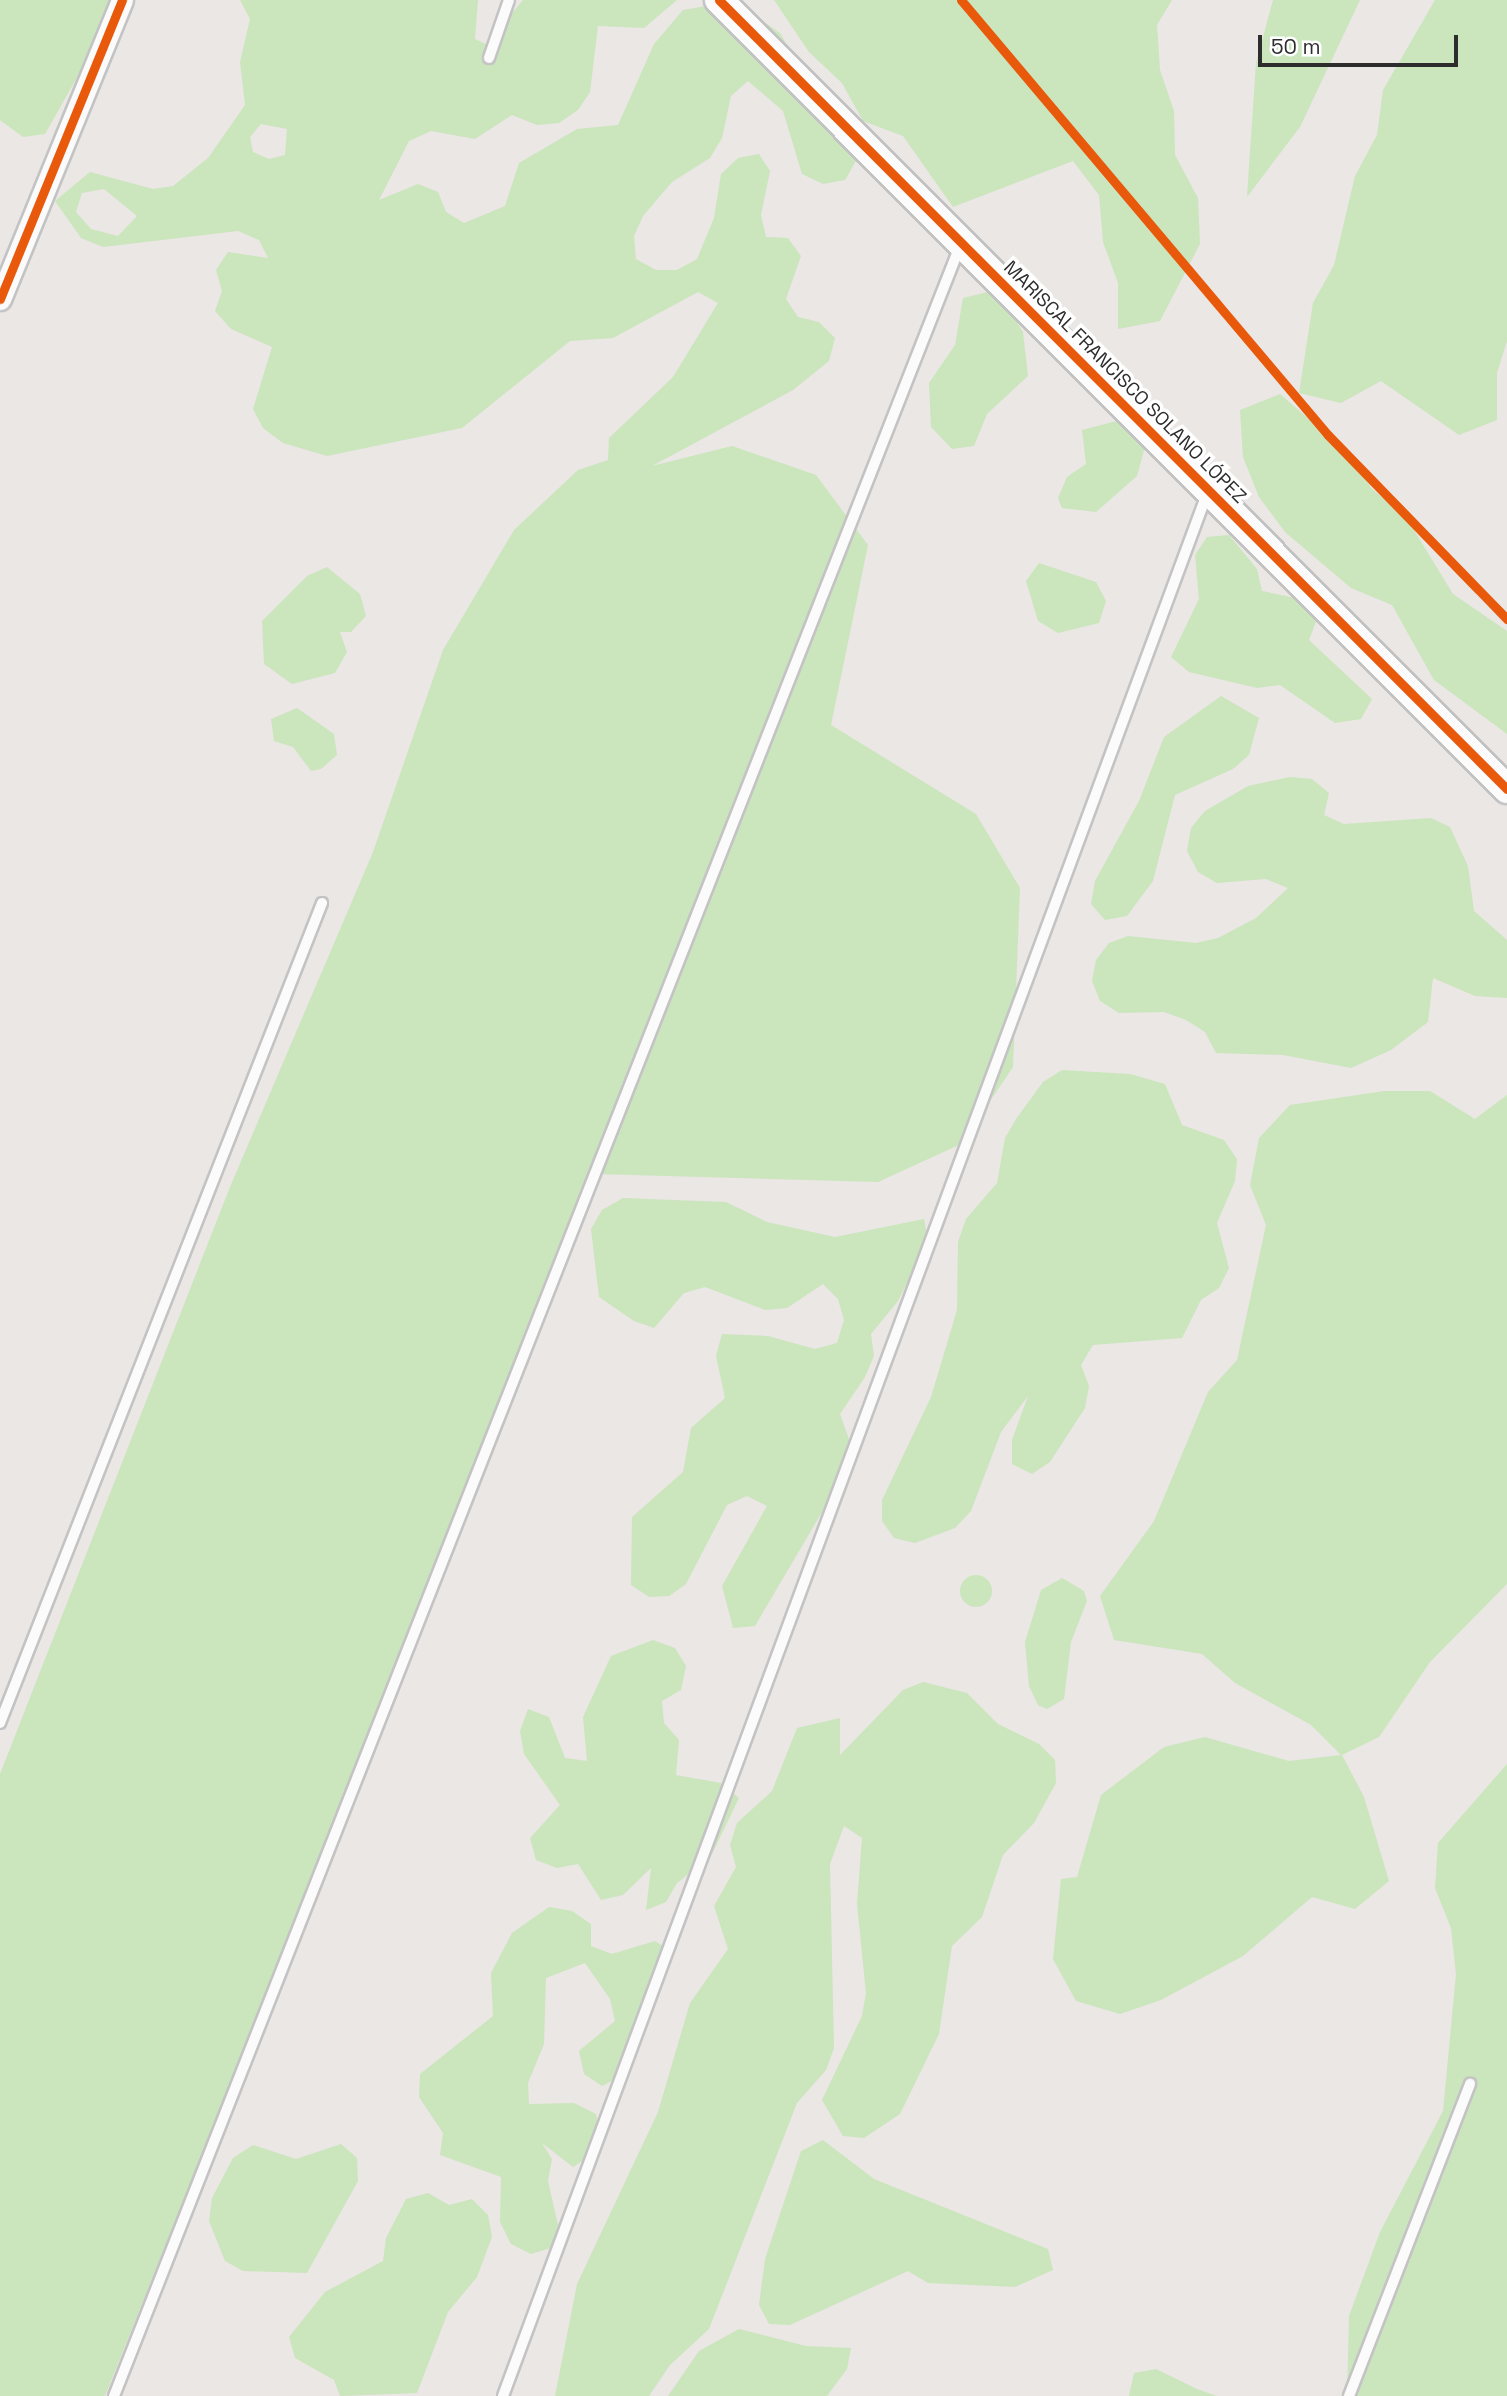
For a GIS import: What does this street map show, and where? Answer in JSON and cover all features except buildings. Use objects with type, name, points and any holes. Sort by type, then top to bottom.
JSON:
[{"type":"street","points":[[0,299],[122,0]]},
{"type":"street","name":"MARISCAL FRANCISCO SOLANO LÓPEZ","points":[[719,0],[1507,789]]},
{"type":"lane","points":[[489,58],[509,0]]},
{"type":"lane","points":[[114,2396],[961,242]]},
{"type":"lane","points":[[503,2396],[1208,490]]},
{"type":"lane","points":[[0,1723],[322,903]]},
{"type":"lane","points":[[1349,2396],[1470,2084]]},
{"type":"green space","points":[[0,0],[121,0],[45,134],[23,137],[0,120]]},
{"type":"green space","points":[[240,0],[478,0],[475,39],[494,48],[500,27],[523,0],[677,0],[644,28],[598,26],[590,92],[578,110],[559,123],[537,125],[512,115],[475,139],[431,131],[409,141],[379,200],[418,184],[438,192],[446,212],[464,223],[505,206],[519,163],[577,129],[618,125],[654,44],[683,10],[723,3],[744,8],[780,33],[791,52],[793,74],[852,139],[857,159],[845,180],[823,184],[802,174],[783,111],[748,81],[731,96],[722,138],[710,158],[672,182],[643,216],[634,236],[636,259],[656,270],[677,270],[697,259],[714,218],[721,174],[738,158],[759,154],[770,171],[761,215],[766,237],[788,238],[801,256],[786,299],[798,317],[819,322],[835,338],[829,361],[793,390],[652,466],[732,446],[816,475],[868,545],[831,725],[976,814],[1020,888],[1013,1067],[961,1144],[878,1182],[596,1174],[105,2396],[0,2396],[0,1774],[230,1187],[373,852],[443,650],[514,530],[578,470],[608,460],[609,438],[673,377],[718,303],[698,292],[613,338],[570,341],[462,428],[327,456],[283,443],[263,428],[253,409],[272,347],[231,329],[215,311],[222,291],[216,270],[228,252],[268,258],[259,240],[238,231],[103,247],[81,238],[55,201],[90,172],[153,189],[173,186],[208,158],[245,105],[240,62],[250,19]],"holes":[[[261,124],[287,129],[285,155],[269,159],[253,152],[250,137]],[[104,189],[137,216],[118,236],[91,229],[76,212],[82,193]]]},
{"type":"green space","points":[[774,0],[1172,0],[1157,25],[1160,70],[1174,111],[1175,155],[1198,198],[1200,244],[1160,321],[1118,329],[1118,283],[1103,242],[1099,195],[1073,161],[953,207],[903,136],[863,121],[842,83],[809,52]]},
{"type":"green space","points":[[1273,0],[1360,0],[1300,127],[1247,197],[1256,63]]},
{"type":"green space","points":[[1435,0],[1507,0],[1507,341],[1497,373],[1497,420],[1459,435],[1381,381],[1341,403],[1299,393],[1313,303],[1334,265],[1355,176],[1377,135],[1383,90]]},
{"type":"green space","points":[[996,290],[1023,332],[1028,376],[987,414],[974,446],[952,449],[931,427],[929,383],[955,345],[963,298]]},
{"type":"green space","points":[[1280,394],[1348,453],[1372,489],[1406,517],[1453,594],[1507,631],[1507,734],[1434,680],[1392,605],[1351,588],[1285,532],[1259,497],[1243,457],[1240,410]]},
{"type":"green space","points":[[1128,418],[1146,443],[1137,476],[1096,512],[1062,508],[1058,498],[1067,477],[1086,464],[1082,430]]},
{"type":"green space","points":[[1229,535],[1257,569],[1262,591],[1305,600],[1317,619],[1309,640],[1372,699],[1361,719],[1335,723],[1280,685],[1257,688],[1189,672],[1171,657],[1199,599],[1195,555],[1207,537]]},
{"type":"green space","points":[[1039,563],[1096,582],[1106,601],[1099,623],[1058,633],[1038,621],[1026,581]]},
{"type":"green space","points":[[327,567],[360,594],[366,616],[351,632],[340,632],[347,652],[335,673],[292,684],[264,664],[262,621],[307,576]]},
{"type":"green space","points":[[1221,696],[1259,718],[1249,755],[1233,769],[1175,795],[1153,881],[1127,916],[1105,920],[1091,904],[1095,881],[1139,801],[1164,737]]},
{"type":"green space","points":[[297,708],[334,734],[337,755],[321,769],[311,771],[293,747],[274,741],[271,719]]},
{"type":"green space","points":[[1290,777],[1312,779],[1329,793],[1324,815],[1344,824],[1431,818],[1450,827],[1468,866],[1474,911],[1507,940],[1507,998],[1475,996],[1433,978],[1428,1022],[1391,1050],[1351,1068],[1283,1055],[1216,1053],[1205,1032],[1186,1020],[1164,1012],[1119,1013],[1100,1001],[1092,981],[1096,960],[1109,943],[1128,936],[1196,943],[1218,938],[1256,918],[1288,888],[1266,879],[1217,883],[1198,872],[1187,851],[1191,828],[1205,811],[1248,786]]},
{"type":"green space","points":[[1062,1070],[1130,1074],[1165,1084],[1182,1125],[1224,1140],[1237,1159],[1235,1181],[1217,1223],[1229,1268],[1219,1288],[1201,1300],[1182,1338],[1093,1345],[1081,1365],[1089,1386],[1085,1408],[1050,1462],[1032,1474],[1012,1464],[1012,1440],[1028,1396],[1001,1432],[971,1511],[955,1528],[915,1543],[894,1538],[882,1521],[882,1500],[931,1397],[957,1310],[958,1242],[966,1219],[997,1183],[1005,1138],[1016,1119],[1043,1082]]},
{"type":"green space","points":[[1384,1091],[1430,1091],[1475,1119],[1507,1095],[1507,1584],[1430,1662],[1379,1737],[1342,1755],[1364,1797],[1389,1881],[1355,1909],[1312,1897],[1243,1956],[1161,2000],[1120,2014],[1076,2001],[1053,1959],[1061,1879],[1077,1877],[1101,1795],[1164,1747],[1205,1737],[1289,1761],[1341,1755],[1311,1725],[1235,1683],[1202,1654],[1114,1640],[1100,1596],[1154,1521],[1208,1392],[1237,1360],[1266,1225],[1250,1185],[1259,1138],[1290,1105]]},
{"type":"green space","points":[[623,1198],[726,1202],[767,1222],[835,1237],[924,1219],[928,1241],[898,1301],[871,1334],[874,1356],[865,1377],[840,1414],[855,1456],[755,1626],[733,1628],[722,1586],[767,1506],[747,1496],[727,1505],[686,1584],[669,1596],[649,1597],[631,1585],[632,1517],[683,1472],[691,1428],[725,1398],[716,1356],[722,1334],[768,1336],[815,1349],[837,1343],[844,1320],[838,1299],[823,1284],[787,1308],[765,1310],[705,1287],[684,1293],[654,1328],[634,1321],[599,1297],[591,1229],[602,1210]]},
{"type":"green space","points":[[976,1575],[987,1580],[992,1591],[987,1602],[976,1607],[965,1602],[960,1591],[965,1580]]},
{"type":"green space","points":[[1062,1578],[1084,1591],[1087,1601],[1071,1642],[1064,1699],[1047,1709],[1038,1705],[1029,1686],[1025,1642],[1041,1590]]},
{"type":"green space","points":[[653,1640],[675,1648],[686,1666],[681,1690],[662,1701],[664,1723],[679,1740],[676,1775],[721,1783],[739,1798],[711,1856],[677,1883],[666,1902],[646,1910],[651,1868],[623,1895],[601,1900],[578,1864],[557,1868],[536,1860],[530,1838],[560,1805],[524,1754],[520,1731],[528,1709],[549,1717],[565,1758],[587,1761],[583,1717],[611,1656]]},
{"type":"green space","points":[[923,1682],[967,1693],[998,1724],[1039,1744],[1055,1760],[1056,1783],[1034,1823],[1003,1855],[982,1917],[952,1946],[939,2034],[900,2114],[864,2138],[843,2136],[822,2100],[862,2016],[866,1993],[857,1904],[862,1838],[844,1826],[830,1864],[834,2048],[826,2070],[797,2103],[709,2329],[670,2365],[649,2396],[555,2396],[577,2284],[658,2112],[690,2003],[728,1949],[714,1906],[736,1867],[730,1845],[737,1823],[772,1791],[797,1728],[840,1718],[840,1755],[903,1690]]},
{"type":"green space","points":[[1507,1764],[1507,2396],[1347,2396],[1349,2316],[1380,2232],[1443,2111],[1456,1974],[1451,1928],[1435,1888],[1438,1843]]},
{"type":"green space","points":[[549,1907],[572,1911],[591,1924],[591,1946],[612,1954],[655,1941],[674,1953],[651,1990],[623,2075],[602,2086],[584,2074],[579,2051],[615,2021],[610,1999],[585,1963],[546,1978],[544,2044],[528,2083],[529,2104],[574,2103],[596,2114],[601,2137],[590,2156],[573,2167],[542,2143],[552,2159],[548,2181],[558,2225],[551,2248],[531,2254],[511,2244],[500,2222],[501,2177],[440,2155],[443,2133],[419,2097],[420,2074],[493,2016],[491,1973],[512,1933]]},
{"type":"green space","points":[[823,2140],[874,2179],[1048,2249],[1053,2270],[1015,2287],[928,2283],[908,2271],[790,2325],[769,2324],[759,2305],[765,2259],[801,2151]]},
{"type":"green space","points":[[341,2144],[357,2158],[358,2181],[307,2273],[243,2271],[225,2261],[209,2221],[212,2198],[233,2158],[253,2145],[296,2159]]},
{"type":"green space","points":[[428,2193],[449,2205],[472,2199],[488,2215],[492,2237],[477,2277],[448,2312],[417,2393],[340,2396],[334,2380],[295,2358],[289,2337],[325,2292],[383,2261],[386,2238],[406,2199]]},
{"type":"green space","points":[[739,2329],[806,2346],[851,2348],[847,2369],[827,2396],[668,2396],[699,2351]]},
{"type":"green space","points":[[1156,2369],[1217,2396],[1129,2396],[1134,2373]]},
{"type":"cycle path","points":[[0,299],[122,0]]},
{"type":"cycle path","points":[[719,0],[1507,789]]},
{"type":"cycle path","points":[[961,0],[1328,435],[1507,619]]}]
